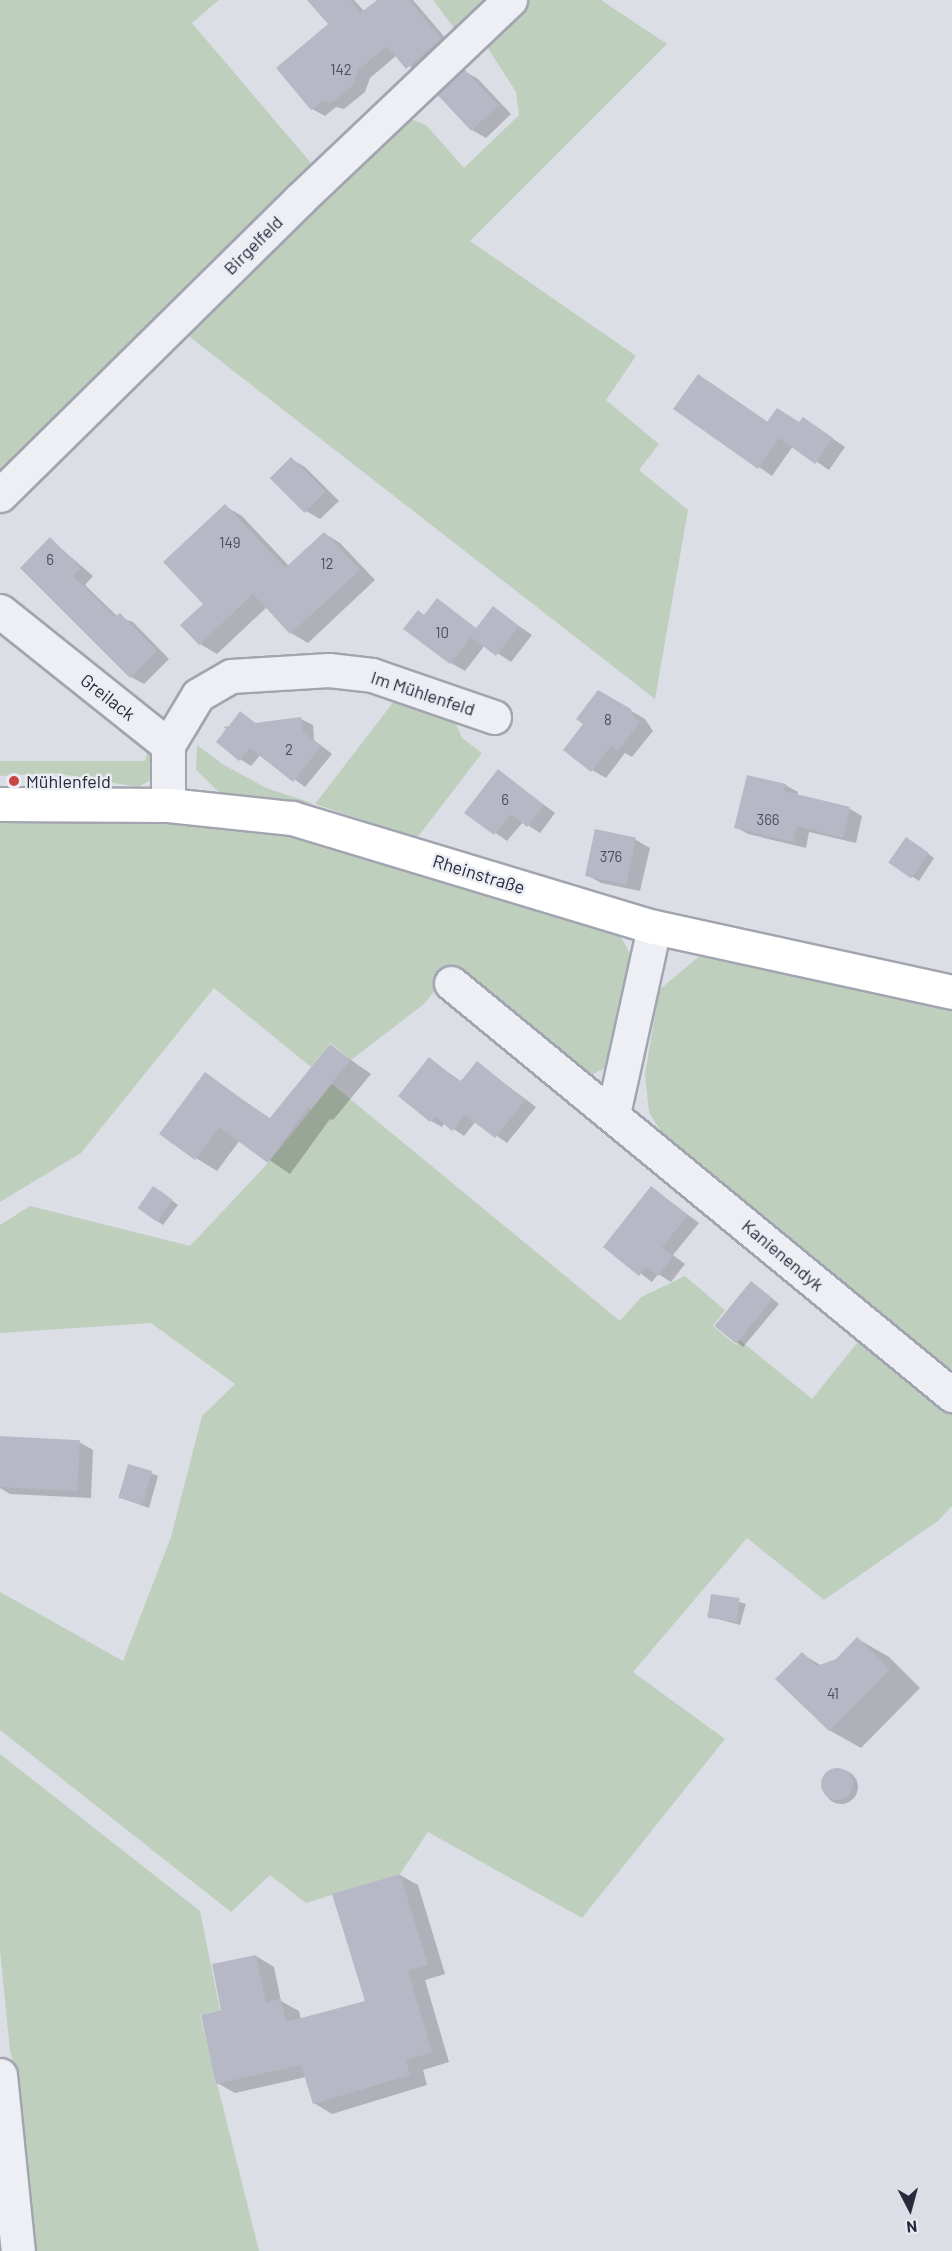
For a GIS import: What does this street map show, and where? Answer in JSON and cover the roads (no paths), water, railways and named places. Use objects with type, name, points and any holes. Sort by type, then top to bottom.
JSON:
[{"type":"main road","name":"Rheinstraße","points":[[0,804],[168,805],[292,818],[654,927],[952,992]]},
{"type":"street","name":"Birgelfeld","points":[[0,495],[298,200],[510,0]]},
{"type":"street","name":"Greilack","points":[[0,611],[168,745]]},
{"type":"street","name":"Im Mühlenfeld","points":[[168,745],[198,695],[231,676],[329,670],[372,675],[494,717]]},
{"type":"street","points":[[168,745],[168,805]]},
{"type":"street","points":[[614,1114],[654,927]]},
{"type":"street","name":"Kanienendyk","points":[[451,983],[614,1114],[952,1395]]},
{"type":"street","points":[[0,2075],[11,2244]]},
{"type":"place","name":"Mühlenfeld","points":[[14,781]]}]
